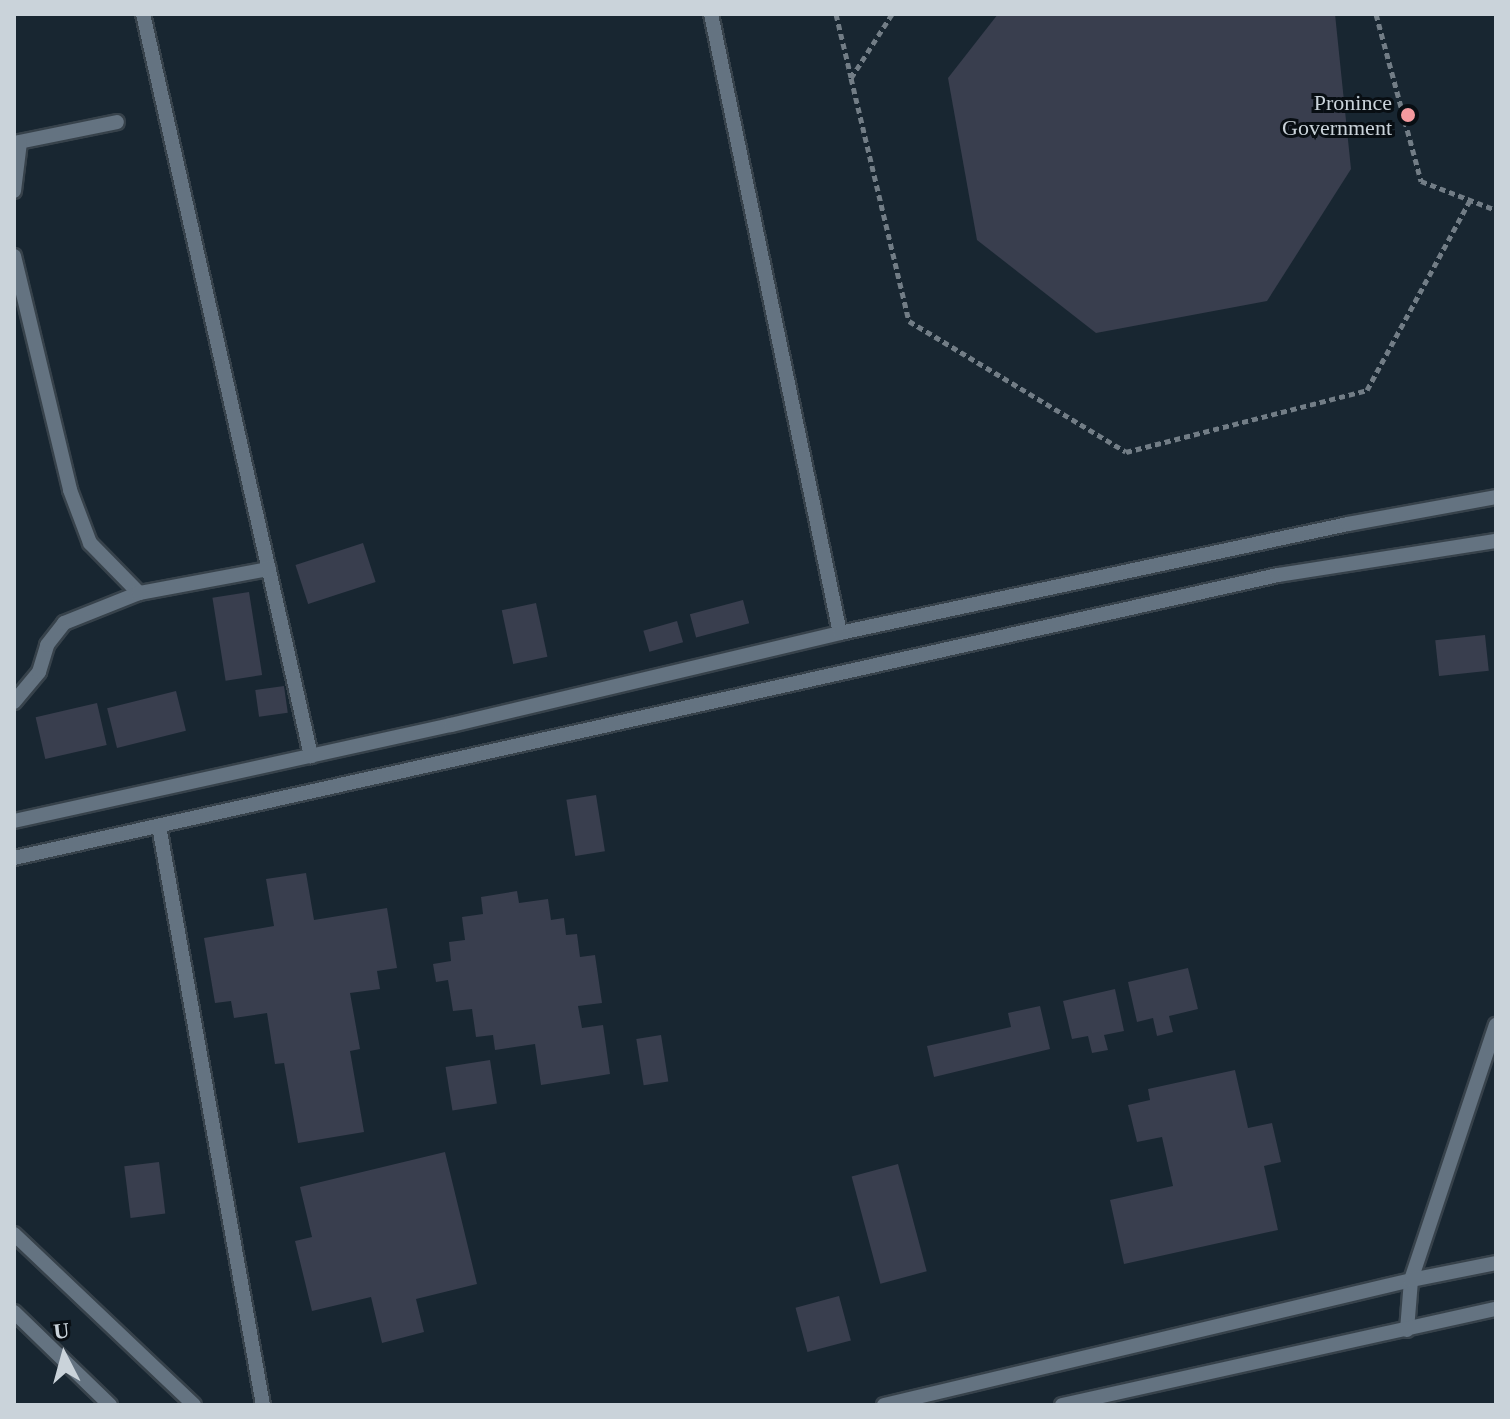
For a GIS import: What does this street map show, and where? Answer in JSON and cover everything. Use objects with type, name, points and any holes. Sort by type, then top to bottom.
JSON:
[{"type":"lane","points":[[143,14],[311,756]]},
{"type":"lane","points":[[711,14],[840,633]]},
{"type":"lane","points":[[14,191],[17,142],[117,122]]},
{"type":"lane","points":[[14,256],[75,503],[90,543],[139,593]]},
{"type":"lane","points":[[14,821],[311,756],[840,633],[1348,524],[1496,497]]},
{"type":"lane","points":[[14,858],[1278,575],[1496,541]]},
{"type":"lane","points":[[14,702],[39,672],[47,645],[64,623],[139,593],[269,569]]},
{"type":"lane","points":[[159,826],[263,1405]]},
{"type":"lane","points":[[1407,1330],[1411,1280],[1496,1025]]},
{"type":"lane","points":[[14,1234],[194,1405]]},
{"type":"lane","points":[[884,1405],[1411,1280],[1496,1263]]},
{"type":"lane","points":[[1062,1405],[1496,1309]]},
{"type":"lane","points":[[14,1312],[110,1405]]},
{"type":"path","points":[[836,14],[909,321],[1126,452],[1367,390],[1470,200]]},
{"type":"path","points":[[851,78],[892,14]]},
{"type":"path","points":[[1376,14],[1421,181],[1496,210]]},
{"type":"building","points":[[998,14],[1335,14],[1351,169],[1267,301],[1096,333],[977,240],[948,78]]},
{"type":"building","points":[[363,543],[376,582],[308,604],[295,565]]},
{"type":"building","points":[[249,592],[262,675],[226,681],[212,598]]},
{"type":"building","points":[[743,600],[749,623],[696,637],[690,614]]},
{"type":"building","points":[[536,603],[547,657],[513,664],[502,610]]},
{"type":"building","points":[[677,621],[683,642],[649,652],[643,631]]},
{"type":"building","points":[[1485,635],[1489,671],[1439,676],[1435,640]]},
{"type":"building","points":[[284,686],[288,713],[259,717],[255,690]]},
{"type":"building","points":[[176,691],[186,731],[117,748],[107,708]]},
{"type":"building","points":[[97,703],[107,745],[45,759],[36,717]]},
{"type":"building","points":[[596,795],[605,851],[575,856],[566,800]]},
{"type":"building","points":[[306,873],[314,920],[387,908],[397,968],[377,971],[380,989],[350,993],[360,1049],[350,1051],[364,1132],[298,1143],[284,1063],[275,1064],[267,1013],[234,1018],[231,1001],[215,1003],[204,938],[274,926],[266,879]]},
{"type":"building","points":[[517,891],[519,903],[548,899],[551,920],[564,918],[566,935],[577,934],[580,957],[595,955],[602,1003],[578,1006],[582,1028],[603,1025],[610,1074],[541,1085],[535,1044],[495,1050],[493,1035],[476,1037],[472,1009],[453,1011],[448,980],[436,982],[433,964],[451,961],[449,942],[465,940],[462,917],[483,914],[481,897]]},
{"type":"building","points":[[1188,968],[1198,1009],[1169,1016],[1173,1032],[1157,1036],[1153,1018],[1137,1022],[1128,982]]},
{"type":"building","points":[[1115,989],[1124,1031],[1104,1035],[1108,1050],[1092,1053],[1088,1036],[1072,1039],[1063,1001]]},
{"type":"building","points":[[1040,1006],[1050,1049],[934,1077],[927,1046],[1011,1027],[1008,1013]]},
{"type":"building","points":[[661,1035],[668,1081],[644,1085],[636,1039]]},
{"type":"building","points":[[490,1060],[497,1103],[452,1110],[446,1067]]},
{"type":"building","points":[[1235,1070],[1248,1128],[1272,1123],[1281,1162],[1264,1166],[1278,1230],[1124,1264],[1110,1200],[1173,1186],[1162,1137],[1137,1142],[1128,1105],[1150,1100],[1148,1089]]},
{"type":"building","points":[[445,1152],[477,1284],[416,1299],[424,1332],[382,1343],[371,1297],[312,1311],[295,1241],[312,1237],[300,1187]]},
{"type":"building","points":[[159,1162],[165,1214],[131,1218],[124,1166]]},
{"type":"building","points":[[898,1164],[927,1271],[880,1284],[852,1176]]},
{"type":"building","points":[[839,1296],[851,1340],[807,1352],[796,1308]]},
{"type":"place","name":"Pronince Government","points":[[1408,115]]}]
